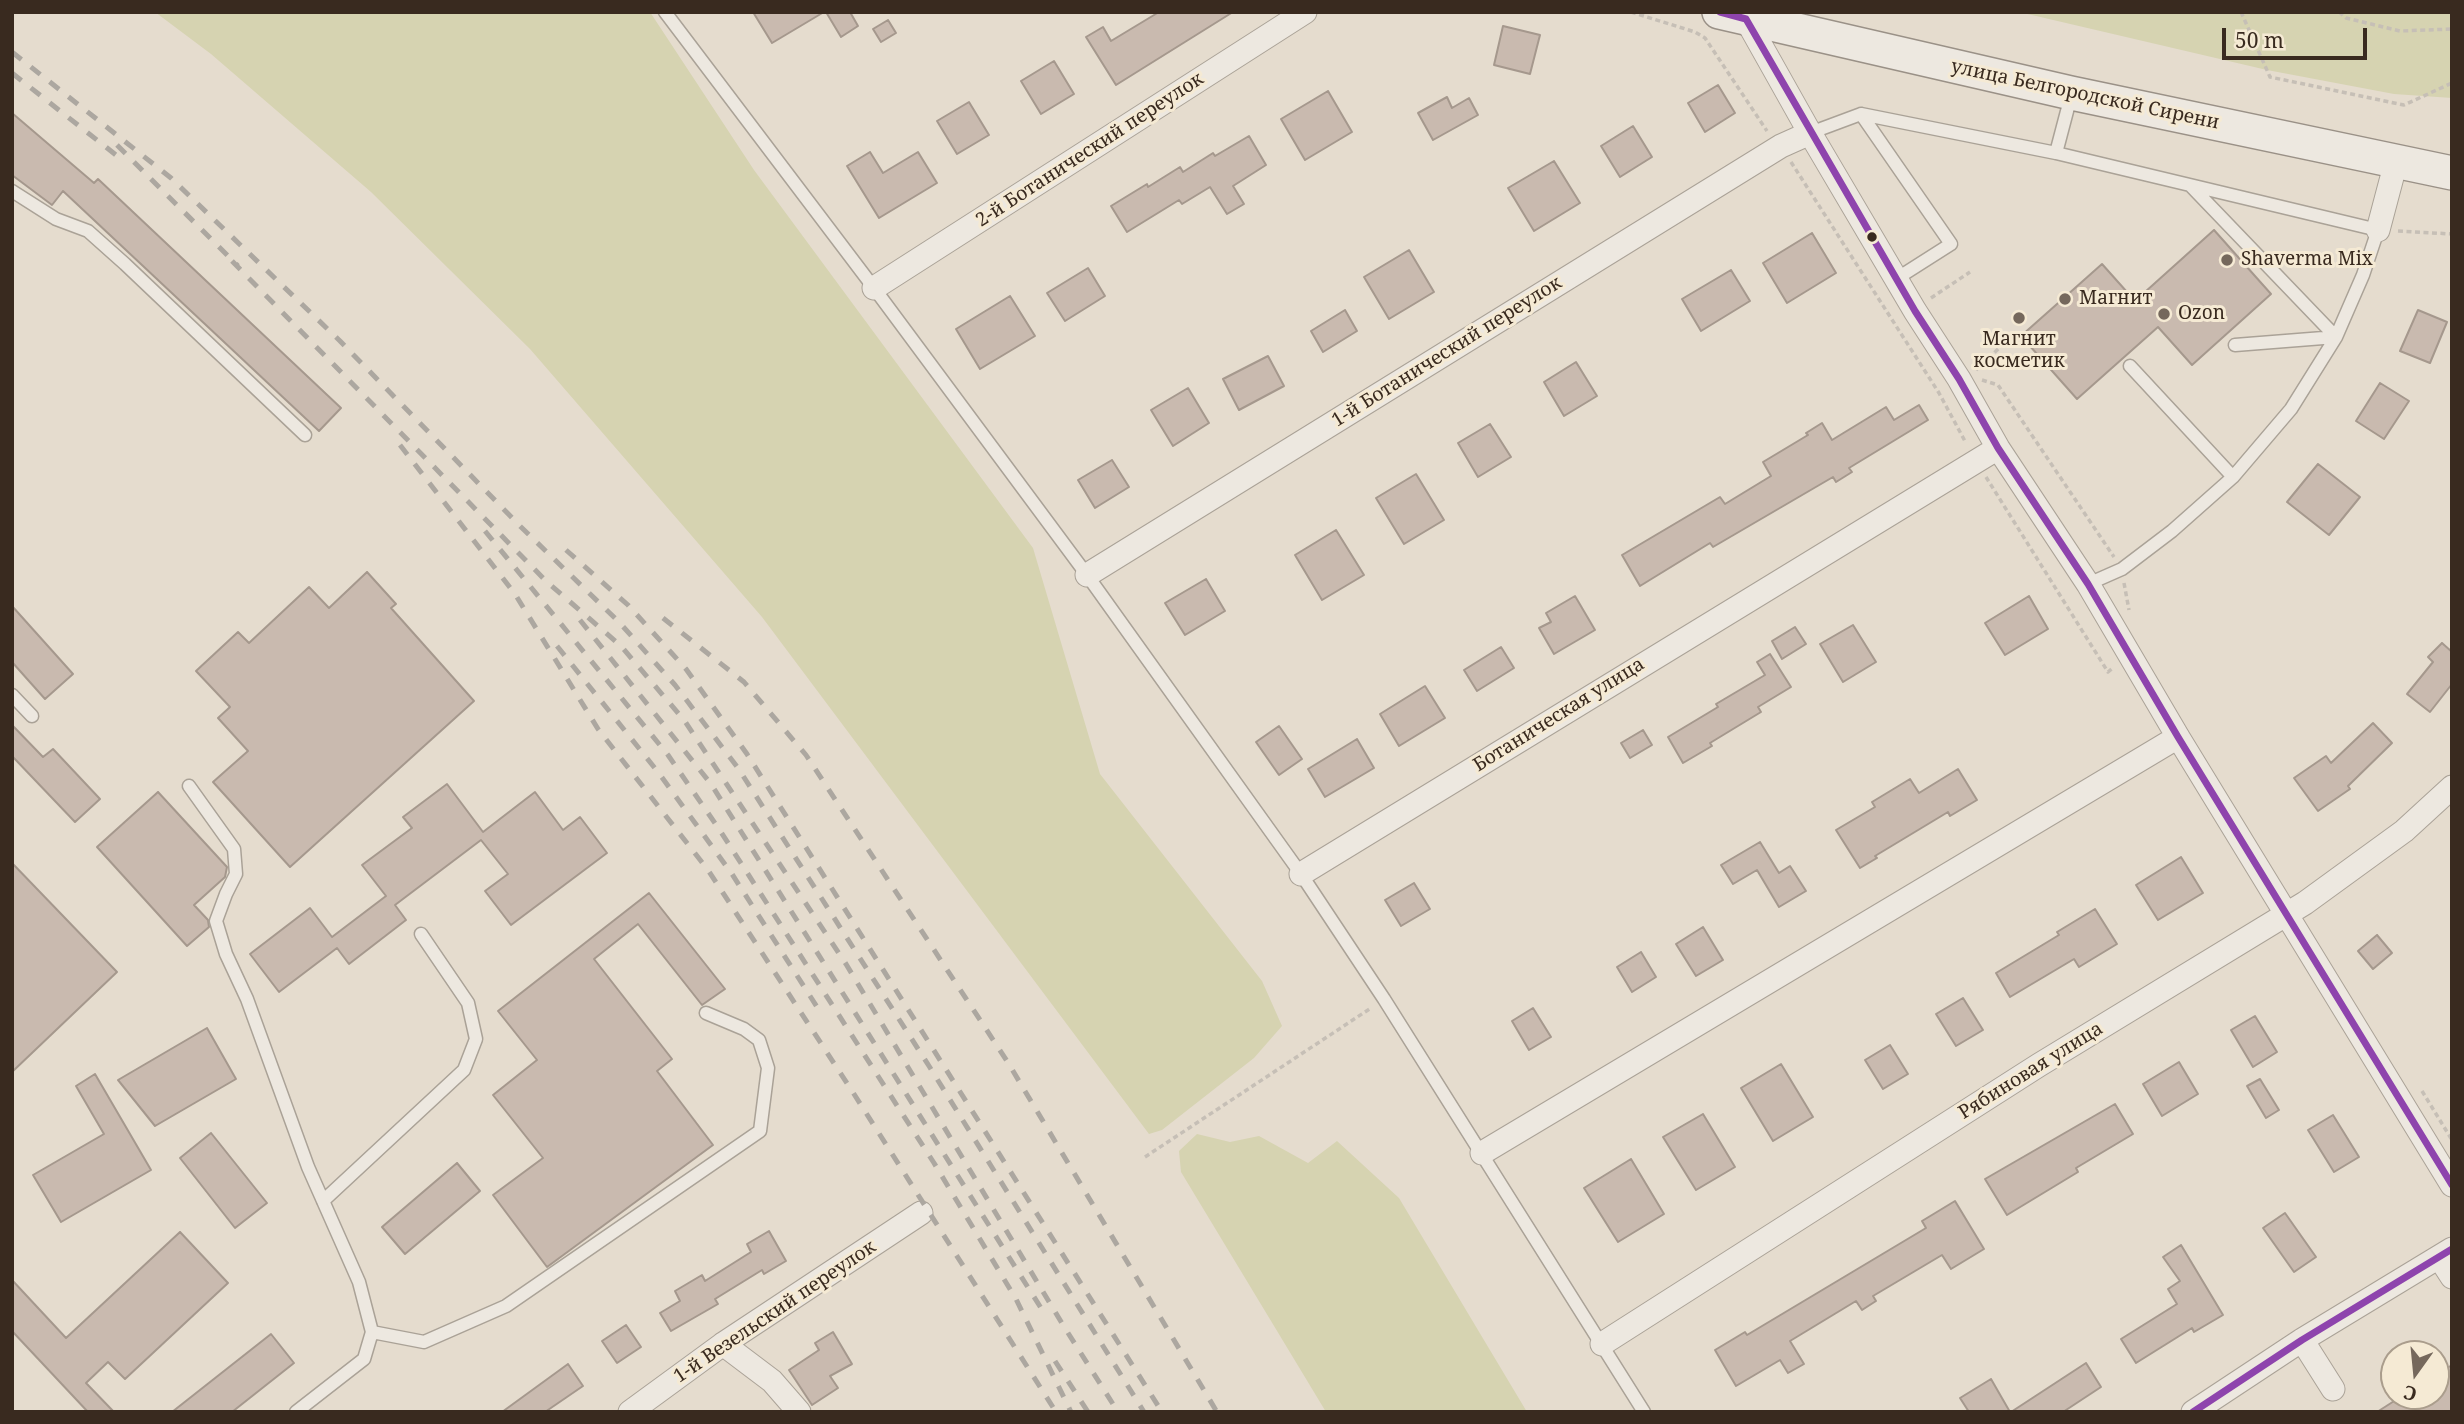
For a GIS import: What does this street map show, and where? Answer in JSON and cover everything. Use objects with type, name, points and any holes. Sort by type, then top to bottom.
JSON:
[{"type":"main road","name":"улица Белгородской Сирени","points":[[1733,15],[2071,93],[2452,173]]},
{"type":"street","name":"2-й Ботанический переулок","points":[[874,288],[1305,12]]},
{"type":"street","points":[[1733,15],[1810,134],[1998,448],[2088,584],[2178,737],[2452,1185]]},
{"type":"street","name":"1-й Ботанический переулок","points":[[1087,575],[1781,146],[1810,134]]},
{"type":"street","points":[[2378,230],[2396,162]]},
{"type":"street","name":"Ботаническая улица","points":[[1301,874],[1998,448]]},
{"type":"street","points":[[1482,1153],[2178,737]]},
{"type":"street","name":"Рябиновая улица","points":[[1602,1344],[2039,1065],[2288,914],[2404,831],[2452,787]]},
{"type":"street","name":"1-й Везельский переулок","points":[[630,1412],[723,1344],[921,1213]]},
{"type":"street","points":[[2193,1412],[2302,1340],[2445,1253],[2452,1277]]},
{"type":"street","points":[[2302,1340],[2333,1389]]},
{"type":"street","points":[[723,1344],[772,1381],[799,1412]]},
{"type":"lane","points":[[664,12],[874,288],[1087,575],[1301,874],[1384,999],[1644,1412]]},
{"type":"lane","points":[[2056,153],[2071,93]]},
{"type":"lane","points":[[1861,114],[1951,244],[1896,279]]},
{"type":"lane","points":[[1810,134],[1861,114],[2056,153],[2378,230],[2363,275],[2336,337],[2291,409],[2233,477],[2172,531],[2122,569],[2088,584]]},
{"type":"lane","points":[[2190,186],[2336,337]]},
{"type":"lane","points":[[12,191],[56,219],[88,231],[305,435]]},
{"type":"lane","points":[[2235,345],[2336,337]]},
{"type":"lane","points":[[2130,366],[2233,477]]},
{"type":"lane","points":[[12,695],[32,716]]},
{"type":"lane","points":[[189,786],[234,849],[236,874],[216,922],[308,1167],[359,1282],[372,1332],[364,1359],[296,1412]]},
{"type":"lane","points":[[323,1201],[464,1070],[476,1039],[468,1003],[421,934]]},
{"type":"lane","points":[[372,1332],[424,1342],[506,1306],[760,1131],[768,1068],[759,1040],[744,1029],[706,1013]]},
{"type":"path","points":[[1632,12],[1695,32],[1705,38],[1765,129],[1781,146],[1939,393],[1976,461],[2108,672]]},
{"type":"path","points":[[2241,12],[2270,76],[2404,105],[2452,83]]},
{"type":"path","points":[[2339,12],[2346,18],[2400,31],[2452,29]]},
{"type":"path","points":[[2378,230],[2452,234]]},
{"type":"path","points":[[1915,311],[1970,272]]},
{"type":"path","points":[[1970,376],[2015,332]]},
{"type":"path","points":[[1979,379],[1998,385],[2122,569]]},
{"type":"path","points":[[1145,1157],[1384,999]]},
{"type":"shaded area","points":[[155,12],[650,12],[754,170],[1033,548],[1100,774],[1262,981],[1282,1026],[1254,1058],[1162,1130],[1149,1134],[762,617],[530,349],[371,192],[211,54]]},
{"type":"shaded area","points":[[2019,12],[2452,12],[2452,98],[2394,94],[2267,70]]},
{"type":"shaded area","points":[[1197,1134],[1230,1142],[1259,1136],[1308,1163],[1337,1141],[1399,1198],[1527,1412],[1326,1412],[1181,1172],[1179,1151]]},
{"type":"building","points":[[753,12],[824,12],[772,43]]},
{"type":"building","points":[[826,12],[850,12],[858,26],[841,37]]},
{"type":"building","points":[[1159,12],[1233,12],[1116,85],[1086,37],[1103,27],[1111,41]]},
{"type":"building","points":[[888,20],[896,33],[881,42],[873,29]]},
{"type":"building","points":[[1503,26],[1540,35],[1530,74],[1494,65]]},
{"type":"building","points":[[1054,61],[1074,94],[1041,114],[1021,81]]},
{"type":"building","points":[[1718,85],[1735,113],[1705,132],[1688,103]]},
{"type":"building","points":[[1328,91],[1352,132],[1305,160],[1281,119]]},
{"type":"building","points":[[1447,97],[1452,108],[1469,98],[1478,115],[1433,140],[1418,113]]},
{"type":"building","points":[[969,102],[989,135],[957,154],[937,121]]},
{"type":"building","points":[[12,113],[94,183],[98,179],[341,408],[319,431],[63,191],[52,205],[12,175]]},
{"type":"building","points":[[1633,126],[1652,157],[1620,177],[1601,146]]},
{"type":"building","points":[[1249,136],[1266,165],[1233,186],[1244,204],[1227,214],[1210,187],[1182,204],[1179,200],[1127,232],[1111,206],[1180,167],[1183,172],[1213,153],[1215,156]]},
{"type":"building","points":[[870,152],[883,173],[918,152],[937,183],[879,218],[847,166]]},
{"type":"building","points":[[1554,161],[1580,203],[1534,231],[1508,188]]},
{"type":"building","points":[[2214,230],[2271,294],[2192,365],[2158,327],[2077,399],[2021,336],[2102,264],[2135,301]]},
{"type":"building","points":[[1812,233],[1836,273],[1787,303],[1763,263]]},
{"type":"building","points":[[1409,250],[1434,292],[1389,319],[1364,277]]},
{"type":"building","points":[[1088,268],[1105,296],[1065,321],[1047,293]]},
{"type":"building","points":[[1731,270],[1750,301],[1701,331],[1682,299]]},
{"type":"building","points":[[1010,296],[1035,336],[980,369],[956,329]]},
{"type":"building","points":[[1345,310],[1357,331],[1323,352],[1311,331]]},
{"type":"building","points":[[2418,310],[2447,322],[2430,363],[2400,351]]},
{"type":"building","points":[[1268,356],[1284,386],[1239,410],[1223,379]]},
{"type":"building","points":[[1576,362],[1597,396],[1564,416],[1544,382]]},
{"type":"building","points":[[2380,383],[2409,401],[2384,439],[2356,421]]},
{"type":"building","points":[[1188,388],[1209,423],[1173,446],[1151,410]]},
{"type":"building","points":[[1919,405],[1928,420],[1849,468],[1852,472],[1836,482],[1833,477],[1713,547],[1710,543],[1640,586],[1622,555],[1720,497],[1725,504],[1771,476],[1763,462],[1808,435],[1806,433],[1822,423],[1832,440],[1886,407],[1894,420]]},
{"type":"building","points":[[1490,424],[1511,457],[1478,477],[1458,443]]},
{"type":"building","points":[[1112,460],[1129,487],[1095,508],[1078,480]]},
{"type":"building","points":[[2318,464],[2360,497],[2329,535],[2287,502]]},
{"type":"building","points":[[1416,474],[1444,520],[1404,544],[1376,498]]},
{"type":"building","points":[[1336,530],[1364,575],[1322,600],[1295,555]]},
{"type":"building","points":[[367,572],[396,604],[391,608],[474,701],[290,867],[213,782],[248,751],[218,718],[230,707],[196,671],[238,632],[249,643],[309,587],[329,608]]},
{"type":"building","points":[[1206,579],[1225,611],[1185,635],[1165,603]]},
{"type":"building","points":[[1575,596],[1595,630],[1554,654],[1539,628],[1551,622],[1546,613]]},
{"type":"building","points":[[2029,596],[2048,629],[2005,655],[1985,623]]},
{"type":"building","points":[[12,606],[73,674],[45,699],[12,662]]},
{"type":"building","points":[[1853,625],[1876,662],[1843,682],[1820,644]]},
{"type":"building","points":[[1795,627],[1806,644],[1782,659],[1772,641]]},
{"type":"building","points":[[2442,643],[2452,652],[2452,684],[2430,712],[2407,694],[2433,662],[2428,657]]},
{"type":"building","points":[[1501,647],[1514,668],[1477,691],[1464,670]]},
{"type":"building","points":[[1770,654],[1791,687],[1758,707],[1761,712],[1683,763],[1668,737],[1765,675],[1757,662]]},
{"type":"building","points":[[1425,686],[1445,718],[1399,746],[1380,714]]},
{"type":"building","points":[[2373,723],[2392,743],[2348,786],[2350,789],[2318,811],[2294,778],[2326,756],[2331,763]]},
{"type":"building","points":[[12,725],[43,757],[53,749],[100,799],[75,822],[12,756]]},
{"type":"building","points":[[1279,726],[1302,759],[1279,775],[1256,742]]},
{"type":"building","points":[[1643,730],[1652,745],[1630,758],[1621,743]]},
{"type":"building","points":[[1357,739],[1374,768],[1325,797],[1308,769]]},
{"type":"building","points":[[1958,769],[1977,800],[1950,816],[1948,812],[1860,868],[1836,830],[1875,807],[1872,802],[1910,779],[1919,793]]},
{"type":"building","points":[[447,784],[483,832],[535,792],[563,830],[580,817],[607,853],[511,925],[485,891],[508,874],[481,840],[395,905],[406,920],[349,964],[337,948],[279,992],[250,954],[310,908],[332,937],[386,896],[362,865],[412,828],[403,817]]},
{"type":"building","points":[[158,792],[227,867],[225,877],[194,905],[208,920],[209,927],[187,946],[97,847]]},
{"type":"building","points":[[1760,842],[1779,873],[1790,866],[1806,891],[1779,907],[1757,870],[1733,884],[1721,865]]},
{"type":"building","points":[[2181,857],[2203,893],[2158,920],[2136,885]]},
{"type":"building","points":[[12,863],[117,972],[12,1072]]},
{"type":"building","points":[[1414,883],[1430,909],[1401,926],[1385,900]]},
{"type":"building","points":[[649,893],[725,989],[702,1005],[638,924],[594,959],[672,1059],[657,1071],[713,1145],[547,1267],[493,1195],[543,1158],[493,1095],[537,1060],[498,1011]]},
{"type":"building","points":[[2095,909],[2117,944],[2079,967],[2074,959],[2010,997],[1996,973],[2059,935],[2057,932]]},
{"type":"building","points":[[1703,927],[1723,960],[1696,976],[1676,944]]},
{"type":"building","points":[[2377,935],[2392,953],[2373,969],[2358,951]]},
{"type":"building","points":[[1641,952],[1656,977],[1632,992],[1617,967]]},
{"type":"building","points":[[1963,998],[1983,1030],[1956,1046],[1936,1014]]},
{"type":"building","points":[[1533,1008],[1551,1037],[1529,1050],[1512,1021]]},
{"type":"building","points":[[2255,1016],[2277,1052],[2253,1067],[2231,1030]]},
{"type":"building","points":[[207,1028],[236,1079],[155,1126],[118,1080]]},
{"type":"building","points":[[1890,1045],[1908,1074],[1883,1089],[1865,1060]]},
{"type":"building","points":[[2179,1062],[2198,1094],[2162,1116],[2143,1084]]},
{"type":"building","points":[[1781,1064],[1813,1117],[1773,1141],[1741,1088]]},
{"type":"building","points":[[95,1074],[151,1170],[61,1222],[33,1175],[104,1134],[76,1086]]},
{"type":"building","points":[[2260,1079],[2279,1110],[2266,1118],[2247,1086]]},
{"type":"building","points":[[2115,1104],[2133,1134],[2076,1168],[2078,1172],[2007,1215],[1985,1179]]},
{"type":"building","points":[[1703,1114],[1735,1167],[1696,1190],[1663,1137]]},
{"type":"building","points":[[2333,1115],[2359,1157],[2334,1172],[2308,1130]]},
{"type":"building","points":[[211,1133],[267,1203],[235,1228],[180,1158]]},
{"type":"building","points":[[1631,1159],[1664,1214],[1618,1242],[1584,1188]]},
{"type":"building","points":[[457,1163],[480,1191],[405,1254],[382,1227]]},
{"type":"building","points":[[1955,1201],[1984,1249],[1951,1269],[1942,1255],[1873,1296],[1876,1301],[1862,1310],[1856,1301],[1790,1341],[1804,1364],[1788,1373],[1780,1360],[1736,1386],[1715,1350],[1745,1332],[1747,1335],[1926,1228],[1922,1221]]},
{"type":"building","points":[[2285,1213],[2316,1257],[2294,1272],[2263,1228]]},
{"type":"building","points":[[769,1231],[786,1261],[764,1274],[762,1270],[715,1299],[718,1304],[671,1331],[660,1313],[680,1301],[675,1291],[702,1275],[705,1281],[751,1252],[747,1244]]},
{"type":"building","points":[[180,1232],[228,1283],[125,1379],[108,1362],[86,1383],[114,1412],[88,1412],[12,1331],[12,1280],[66,1338]]},
{"type":"building","points":[[2181,1245],[2223,1315],[2194,1332],[2192,1328],[2136,1363],[2121,1339],[2177,1304],[2168,1289],[2180,1281],[2163,1257]]},
{"type":"building","points":[[626,1325],[641,1347],[617,1363],[602,1341]]},
{"type":"building","points":[[833,1332],[852,1364],[830,1376],[838,1388],[812,1405],[789,1370],[819,1350],[815,1343]]},
{"type":"building","points":[[271,1334],[294,1363],[232,1412],[172,1412]]},
{"type":"building","points":[[2086,1363],[2101,1387],[2063,1412],[2011,1412]]},
{"type":"building","points":[[568,1364],[583,1386],[545,1412],[502,1412]]},
{"type":"building","points":[[2452,1365],[2452,1412],[2377,1412],[2450,1410]]},
{"type":"building","points":[[1991,1379],[2010,1412],[1969,1412],[1960,1398]]},
{"type":"railway","points":[[12,52],[171,178],[340,341],[521,527],[619,622],[675,685],[738,768],[929,1066],[1144,1412]]},
{"type":"railway","points":[[12,73],[121,159]]},
{"type":"railway","points":[[117,145],[238,266]]},
{"type":"railway","points":[[232,261],[546,581],[621,646],[684,720],[846,964],[1118,1412]]},
{"type":"railway","points":[[400,445],[515,594],[598,729],[708,870],[1056,1412]]},
{"type":"railway","points":[[485,531],[668,755],[719,829],[934,1163],[1016,1299],[1071,1412]]},
{"type":"railway","points":[[566,550],[628,605],[686,669],[747,754],[1162,1412]]},
{"type":"railway","points":[[663,618],[744,682],[806,755],[1007,1061],[1217,1412]]},
{"type":"railway","points":[[580,620],[711,784],[1041,1308]]},
{"type":"railway","points":[[557,646],[658,772],[732,874],[819,1010]]},
{"type":"railway","points":[[1055,1361],[1088,1412]]},
{"type":"transit line","points":[[1720,12],[1746,19],[1915,311],[1959,379],[1998,448],[2088,584],[2178,737],[2452,1185]]},
{"type":"transit line","points":[[2193,1412],[2302,1340],[2452,1249]]},
{"type":"place","name":"Shaverma Mix","points":[[2227,260]]},
{"type":"place","name":"Магнит","points":[[2065,299]]},
{"type":"place","name":"Ozon","points":[[2164,314]]},
{"type":"place","name":"Магнит косметик","points":[[2019,318]]}]
